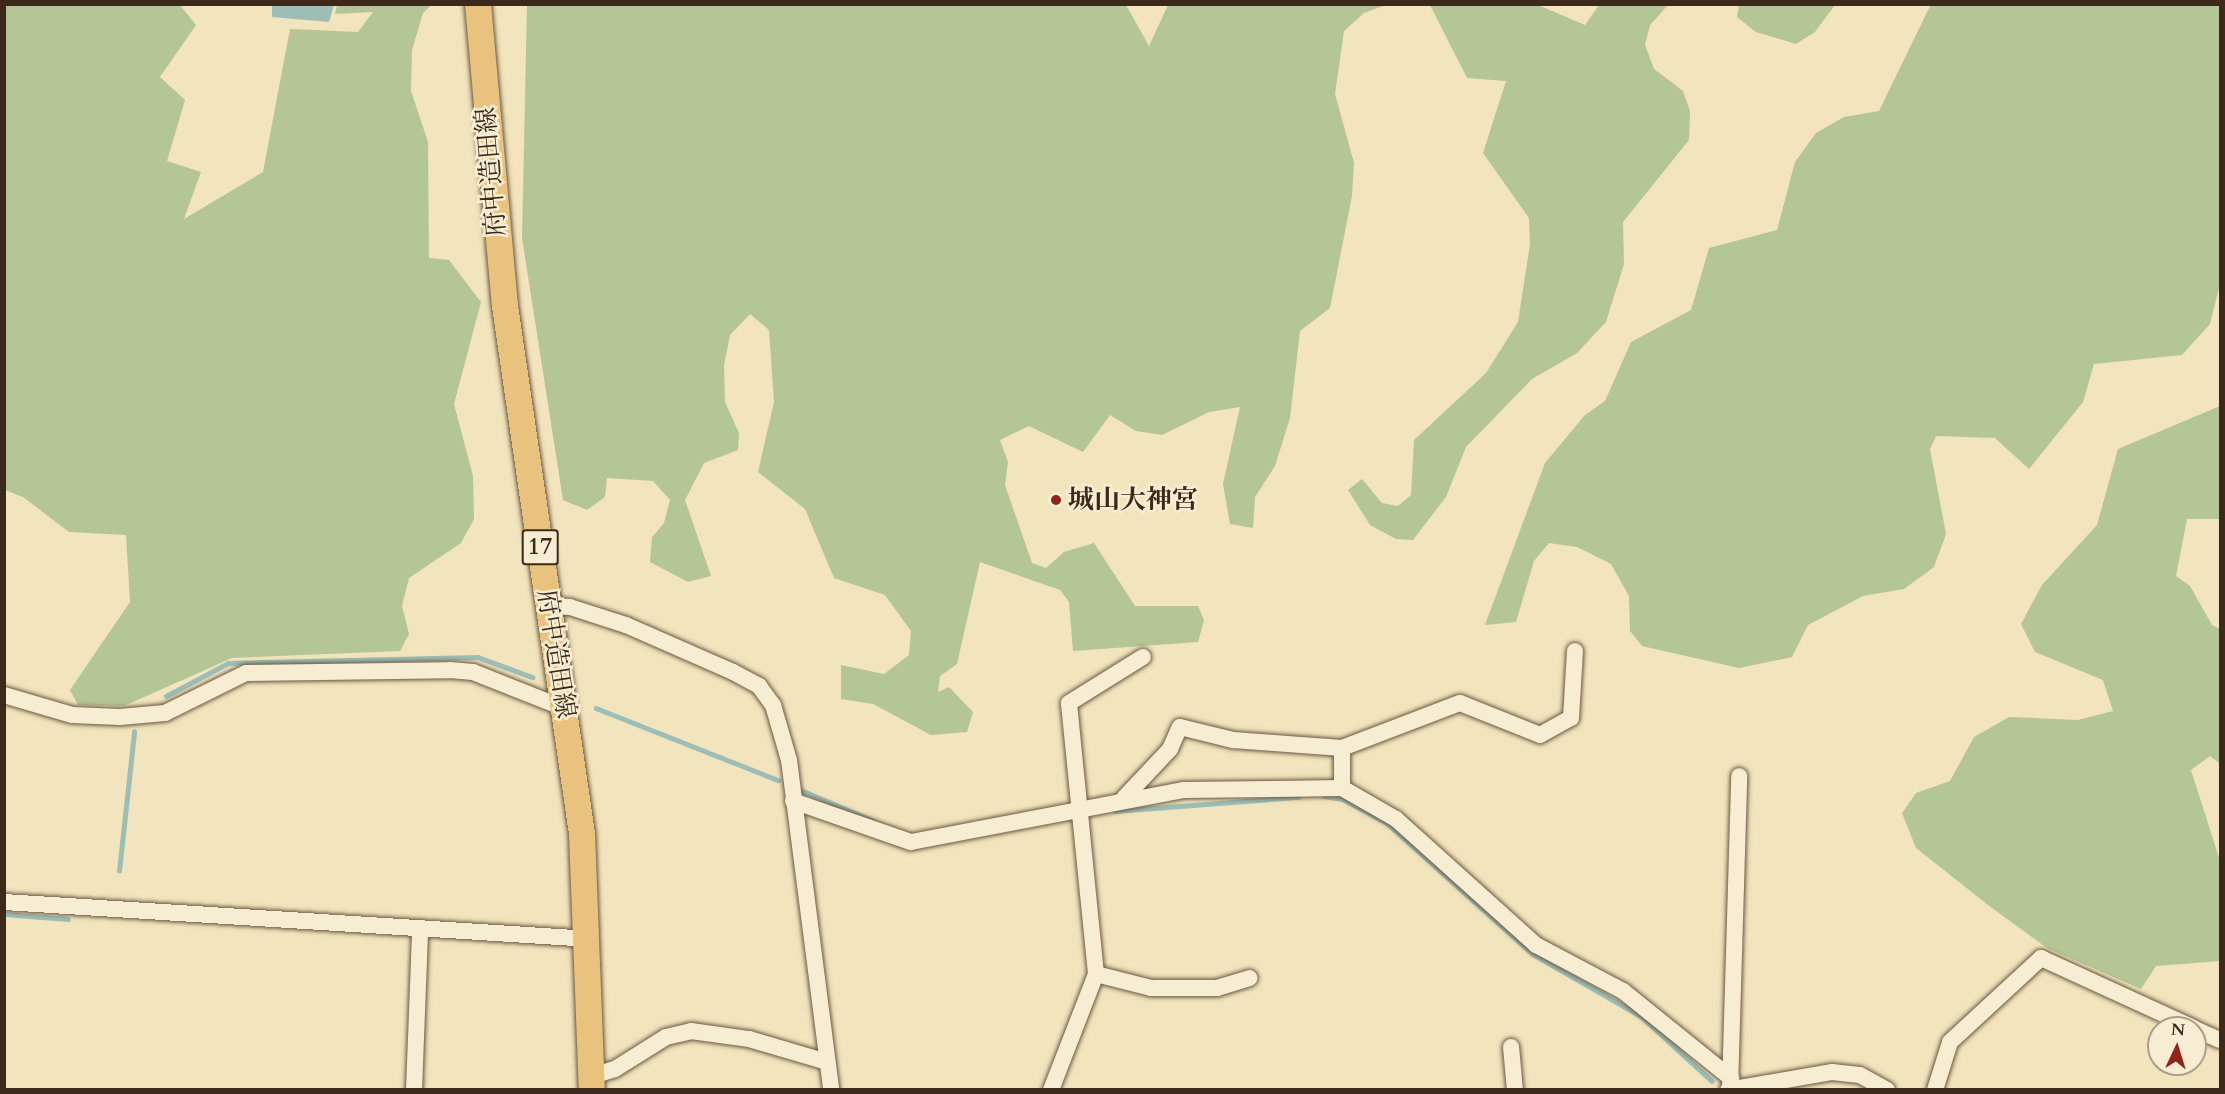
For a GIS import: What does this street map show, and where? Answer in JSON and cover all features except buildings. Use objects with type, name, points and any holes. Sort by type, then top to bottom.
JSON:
[{"type":"main road","name":"府中造田線","points":[[478,4],[498,251],[564,708],[590,939],[592,1082]]},
{"type":"street","points":[[549,606],[570,607],[626,625],[759,687],[782,723],[831,1089]]},
{"type":"street","points":[[1124,798],[1170,749],[1180,728],[1233,740],[1342,748],[1460,703],[1540,735],[1561,727],[1572,710],[1575,651]]},
{"type":"street","points":[[1051,1089],[1096,974],[1082,805],[1069,703],[1143,657]]},
{"type":"street","points":[[4,695],[72,715],[120,717],[165,713],[246,673],[450,670],[473,672],[564,708]]},
{"type":"street","points":[[1342,748],[1342,788]]},
{"type":"street","points":[[1730,1085],[1739,776]]},
{"type":"street","points":[[793,801],[899,842],[1124,798],[1254,786],[1342,788],[1396,819],[1536,945],[1623,991],[1730,1085],[1832,1072],[1860,1075],[1887,1089]]},
{"type":"street","points":[[4,902],[420,931],[590,939]]},
{"type":"street","points":[[414,1089],[420,931]]},
{"type":"street","points":[[1935,1089],[1950,1042],[2041,958],[2168,1016]]},
{"type":"street","points":[[1096,974],[1151,988],[1217,988],[1250,978]]},
{"type":"street","points":[[592,1082],[666,1037],[691,1031],[749,1039],[827,1062]]},
{"type":"street","points":[[1511,1047],[1515,1089]]},
{"type":"green space","points":[[1739,4],[1835,5],[1815,32],[1796,44],[1756,32],[1737,17]]},
{"type":"green space","points":[[1931,4],[2219,5],[2220,284],[2210,324],[2182,355],[2094,364],[2083,402],[2029,469],[1995,438],[1936,436],[1930,449],[1946,534],[1934,567],[1904,589],[1863,596],[1808,625],[1792,657],[1739,668],[1642,646],[1630,631],[1629,596],[1611,564],[1577,547],[1549,543],[1534,561],[1516,622],[1485,625],[1545,463],[1585,415],[1605,401],[1631,342],[1691,310],[1709,248],[1777,230],[1795,162],[1816,133],[1844,117],[1879,111]]},
{"type":"green space","points":[[4,5],[180,5],[196,25],[160,77],[185,100],[167,161],[201,172],[184,219],[263,172],[290,29],[358,32],[373,12],[335,14],[337,5],[431,5],[423,13],[412,50],[411,91],[428,142],[429,258],[449,260],[481,302],[454,404],[473,476],[474,519],[461,543],[409,578],[402,606],[409,634],[400,651],[232,658],[124,706],[78,705],[70,690],[130,602],[126,535],[69,532],[23,497],[5,490]]},
{"type":"green space","points":[[527,5],[1126,5],[1149,46],[1168,5],[1386,5],[1364,13],[1344,31],[1335,94],[1354,163],[1352,196],[1330,308],[1300,331],[1290,418],[1275,466],[1255,497],[1253,528],[1230,524],[1223,484],[1240,407],[1209,412],[1162,435],[1136,431],[1110,415],[1083,452],[1029,426],[1000,440],[1008,462],[1005,485],[1032,563],[1046,568],[1064,552],[1094,543],[1135,606],[1198,606],[1204,620],[1198,642],[1073,651],[1069,602],[1060,590],[980,562],[957,664],[940,676],[938,692],[949,687],[973,712],[967,732],[931,735],[873,704],[841,699],[841,665],[884,674],[909,655],[911,631],[885,595],[834,578],[805,509],[758,472],[774,402],[769,330],[750,314],[730,335],[724,365],[725,402],[739,433],[738,450],[704,463],[685,500],[711,576],[688,582],[650,562],[652,537],[664,523],[670,500],[653,481],[607,478],[605,497],[587,510],[563,500],[522,238]]},
{"type":"green space","points":[[1430,5],[1538,5],[1585,25],[1599,5],[1668,5],[1650,25],[1645,45],[1654,69],[1683,91],[1690,111],[1689,140],[1623,222],[1624,264],[1606,322],[1577,353],[1532,379],[1466,447],[1446,497],[1413,540],[1396,539],[1370,525],[1348,490],[1362,479],[1382,503],[1398,506],[1411,495],[1414,440],[1486,373],[1518,322],[1530,244],[1529,218],[1483,153],[1506,81],[1467,78]]},
{"type":"green space","points":[[2220,406],[2220,519],[2187,519],[2176,576],[2190,586],[2212,625],[2220,629],[2220,764],[2210,756],[2191,770],[2220,861],[2220,961],[2156,966],[2141,989],[2047,948],[1988,905],[1916,848],[1902,813],[1916,793],[1950,781],[1974,737],[2009,717],[2078,720],[2113,711],[2103,680],[2035,652],[2021,624],[2042,585],[2097,525],[2118,449]]},
{"type":"water","points":[[272,5],[334,5],[329,22],[272,17]]},
{"type":"waterway","points":[[166,696],[228,663],[478,657],[532,677]]},
{"type":"waterway","points":[[596,708],[778,780]]},
{"type":"waterway","points":[[119,871],[134,732]]},
{"type":"waterway","points":[[801,790],[874,821]]},
{"type":"waterway","points":[[1324,796],[1343,799],[1387,823],[1533,954],[1641,1016],[1712,1081]]},
{"type":"waterway","points":[[1115,811],[1298,797]]},
{"type":"waterway","points":[[4,914],[68,919]]},
{"type":"place","name":"城山大神宮","points":[[1056,500]]}]
